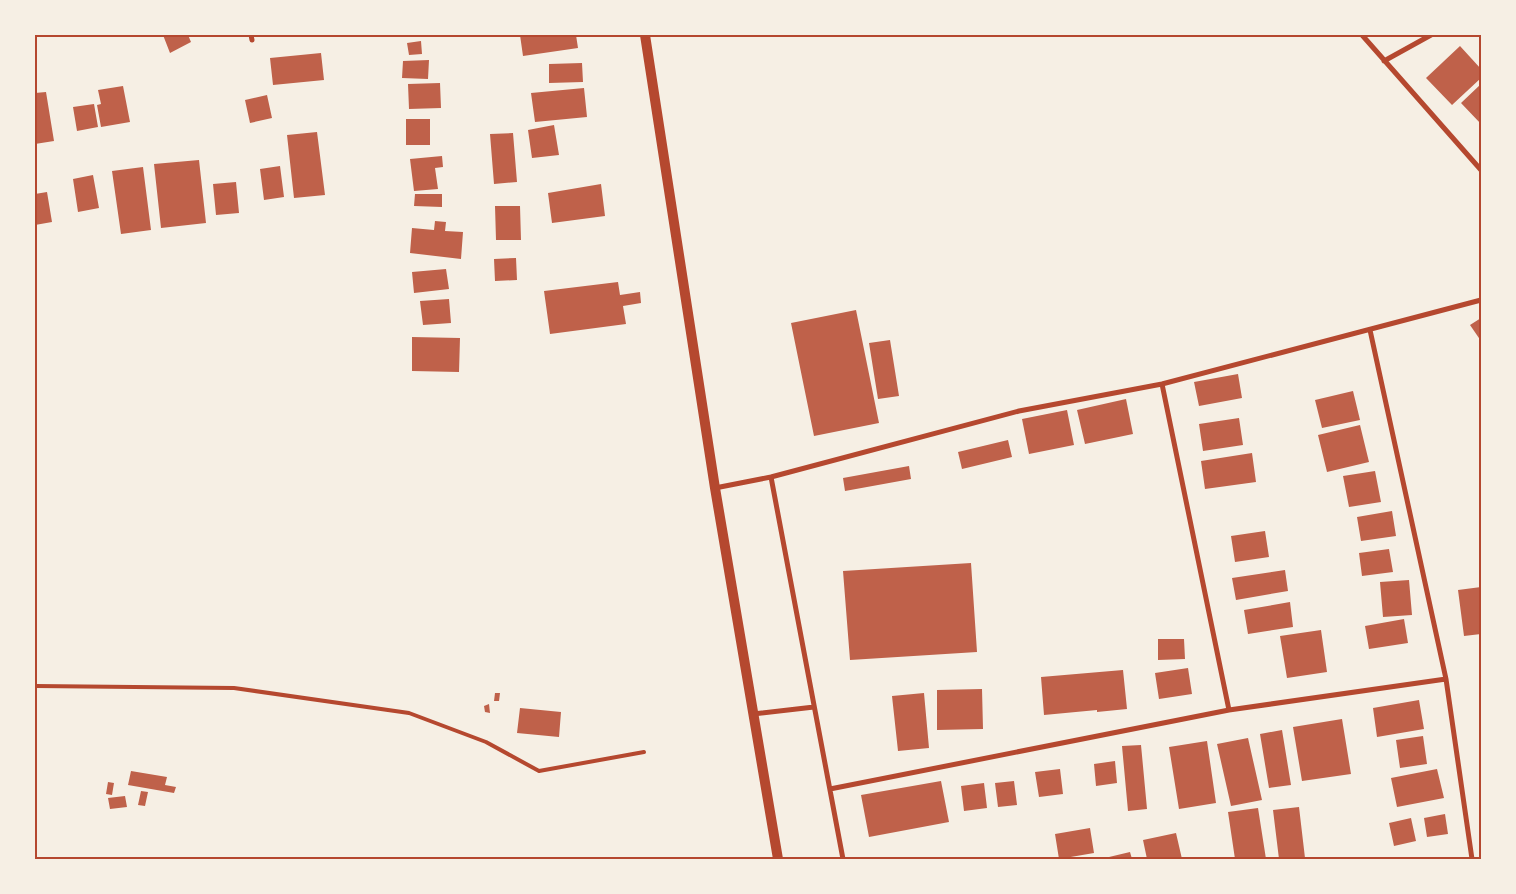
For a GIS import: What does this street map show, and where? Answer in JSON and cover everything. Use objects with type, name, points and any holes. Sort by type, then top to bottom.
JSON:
[{"type":"main road","points":[[645,35],[714,488],[778,859]]},
{"type":"street","points":[[1362,35],[1481,170]]},
{"type":"street","points":[[1384,61],[1431,35]]},
{"type":"street","points":[[714,488],[771,476],[1019,411],[1162,384],[1481,300]]},
{"type":"street","points":[[1370,330],[1446,680],[1472,859]]},
{"type":"street","points":[[1162,384],[1229,710]]},
{"type":"street","points":[[771,476],[843,859]]},
{"type":"street","points":[[830,789],[1229,710],[1446,680]]},
{"type":"street","points":[[753,714],[814,707]]},
{"type":"lane","points":[[35,686],[234,688],[409,714],[486,742],[539,771],[644,752]]},
{"type":"building","points":[[163,35],[188,35],[191,42],[170,53]]},
{"type":"building","points":[[520,35],[576,35],[578,48],[523,56]]},
{"type":"building","points":[[421,41],[422,54],[409,55],[407,43]]},
{"type":"building","points":[[1460,46],[1481,69],[1481,78],[1452,105],[1426,78]]},
{"type":"building","points":[[321,53],[324,80],[273,85],[270,58]]},
{"type":"building","points":[[429,60],[428,79],[402,78],[403,61]]},
{"type":"building","points":[[582,63],[583,82],[549,83],[549,64]]},
{"type":"building","points":[[440,83],[441,108],[409,109],[408,84]]},
{"type":"building","points":[[1481,84],[1481,124],[1461,103]]},
{"type":"building","points":[[123,86],[130,122],[101,127],[97,105],[101,104],[98,90]]},
{"type":"building","points":[[584,88],[587,117],[535,122],[531,93]]},
{"type":"building","points":[[46,92],[54,141],[35,144],[35,93]]},
{"type":"building","points":[[267,95],[272,118],[250,123],[245,100]]},
{"type":"building","points":[[94,104],[98,127],[77,131],[73,107]]},
{"type":"building","points":[[406,119],[430,119],[430,145],[406,145]]},
{"type":"building","points":[[554,125],[559,155],[532,158],[528,130]]},
{"type":"building","points":[[317,132],[325,195],[294,198],[287,135]]},
{"type":"building","points":[[513,133],[517,182],[494,184],[490,134]]},
{"type":"building","points":[[442,156],[443,167],[435,168],[438,189],[414,191],[410,159]]},
{"type":"building","points":[[199,160],[206,223],[161,228],[154,164]]},
{"type":"building","points":[[280,166],[284,197],[264,200],[260,169]]},
{"type":"building","points":[[143,167],[151,230],[121,234],[112,171]]},
{"type":"building","points":[[93,175],[99,208],[78,212],[73,179]]},
{"type":"building","points":[[236,182],[239,213],[216,215],[213,184]]},
{"type":"building","points":[[601,184],[605,216],[552,223],[548,193]]},
{"type":"building","points":[[47,192],[52,222],[35,225],[35,194]]},
{"type":"building","points":[[415,194],[442,194],[442,207],[414,206]]},
{"type":"building","points":[[495,206],[520,206],[521,240],[496,240]]},
{"type":"building","points":[[435,221],[446,222],[445,231],[463,232],[461,259],[410,253],[412,228],[434,230]]},
{"type":"building","points":[[516,258],[517,280],[495,281],[494,259]]},
{"type":"building","points":[[446,269],[449,289],[414,293],[412,272]]},
{"type":"building","points":[[618,282],[620,295],[640,292],[641,303],[623,306],[626,324],[550,334],[544,291]]},
{"type":"building","points":[[449,299],[451,323],[423,325],[420,301]]},
{"type":"building","points":[[856,310],[879,423],[814,436],[791,323]]},
{"type":"building","points":[[1481,318],[1481,341],[1470,325]]},
{"type":"building","points":[[412,337],[460,338],[459,372],[412,371]]},
{"type":"building","points":[[890,340],[899,396],[878,399],[869,343]]},
{"type":"building","points":[[1238,374],[1242,398],[1199,406],[1194,382]]},
{"type":"building","points":[[1353,391],[1360,420],[1322,428],[1315,400]]},
{"type":"building","points":[[1126,399],[1133,434],[1085,444],[1077,410]]},
{"type":"building","points":[[1067,410],[1074,445],[1029,454],[1022,419]]},
{"type":"building","points":[[1239,418],[1243,445],[1203,451],[1199,424]]},
{"type":"building","points":[[1360,425],[1369,462],[1327,472],[1318,435]]},
{"type":"building","points":[[1008,440],[1012,457],[962,469],[958,452]]},
{"type":"building","points":[[1252,453],[1256,482],[1205,489],[1201,461]]},
{"type":"building","points":[[909,466],[911,479],[845,491],[843,478]]},
{"type":"building","points":[[1375,471],[1381,502],[1349,507],[1343,476]]},
{"type":"building","points":[[1392,511],[1396,536],[1361,541],[1357,517]]},
{"type":"building","points":[[1265,531],[1269,557],[1235,562],[1231,536]]},
{"type":"building","points":[[1389,549],[1393,572],[1362,576],[1359,553]]},
{"type":"building","points":[[971,563],[977,652],[850,660],[843,571]]},
{"type":"building","points":[[1285,570],[1288,591],[1236,600],[1232,578]]},
{"type":"building","points":[[1409,580],[1412,615],[1383,617],[1380,582]]},
{"type":"building","points":[[1481,587],[1481,634],[1464,636],[1458,590]]},
{"type":"building","points":[[1290,602],[1293,627],[1248,634],[1244,610]]},
{"type":"building","points":[[1404,619],[1408,643],[1369,649],[1365,626]]},
{"type":"building","points":[[1321,630],[1327,672],[1287,678],[1280,636]]},
{"type":"building","points":[[1158,639],[1184,639],[1185,659],[1158,660]]},
{"type":"building","points":[[1188,668],[1192,694],[1159,699],[1155,673]]},
{"type":"building","points":[[1123,670],[1127,709],[1044,715],[1041,677]]},
{"type":"building","points":[[982,689],[983,729],[937,730],[937,690]]},
{"type":"building","points":[[495,693],[500,693],[499,701],[494,701]]},
{"type":"building","points":[[924,693],[929,748],[898,751],[892,696]]},
{"type":"building","points":[[1419,700],[1424,729],[1377,737],[1373,708]]},
{"type":"building","points":[[489,704],[490,713],[485,712],[484,706]]},
{"type":"building","points":[[520,708],[561,712],[559,737],[517,733]]},
{"type":"building","points":[[1342,719],[1351,774],[1302,781],[1293,727]]},
{"type":"building","points":[[1282,730],[1291,785],[1269,788],[1260,734]]},
{"type":"building","points":[[1423,736],[1427,764],[1400,768],[1396,740]]},
{"type":"building","points":[[1248,738],[1262,800],[1231,806],[1217,744]]},
{"type":"building","points":[[1207,741],[1216,803],[1179,809],[1169,747]]},
{"type":"building","points":[[1141,745],[1147,809],[1128,811],[1122,746]]},
{"type":"building","points":[[1115,761],[1117,783],[1096,786],[1094,764]]},
{"type":"building","points":[[1060,769],[1063,794],[1039,797],[1035,772]]},
{"type":"building","points":[[1437,769],[1444,798],[1397,807],[1391,778]]},
{"type":"building","points":[[131,771],[167,777],[165,785],[176,787],[174,793],[128,785]]},
{"type":"building","points":[[941,781],[949,822],[869,837],[861,795]]},
{"type":"building","points":[[1014,781],[1017,805],[998,807],[995,783]]},
{"type":"building","points":[[108,782],[114,783],[112,795],[106,794]]},
{"type":"building","points":[[984,783],[987,808],[964,811],[961,786]]},
{"type":"building","points":[[141,791],[148,792],[145,806],[138,805]]},
{"type":"building","points":[[125,796],[127,807],[110,809],[108,798]]},
{"type":"building","points":[[1299,807],[1305,858],[1279,859],[1273,810]]},
{"type":"building","points":[[1258,808],[1266,859],[1235,859],[1228,812]]},
{"type":"building","points":[[1445,814],[1448,834],[1427,837],[1424,818]]},
{"type":"building","points":[[1411,818],[1416,841],[1394,846],[1389,823]]},
{"type":"building","points":[[1090,828],[1094,853],[1059,859],[1055,834]]},
{"type":"building","points":[[1176,833],[1182,859],[1147,859],[1143,840]]},
{"type":"building","points":[[1130,852],[1132,859],[1110,859],[1109,857]]}]
